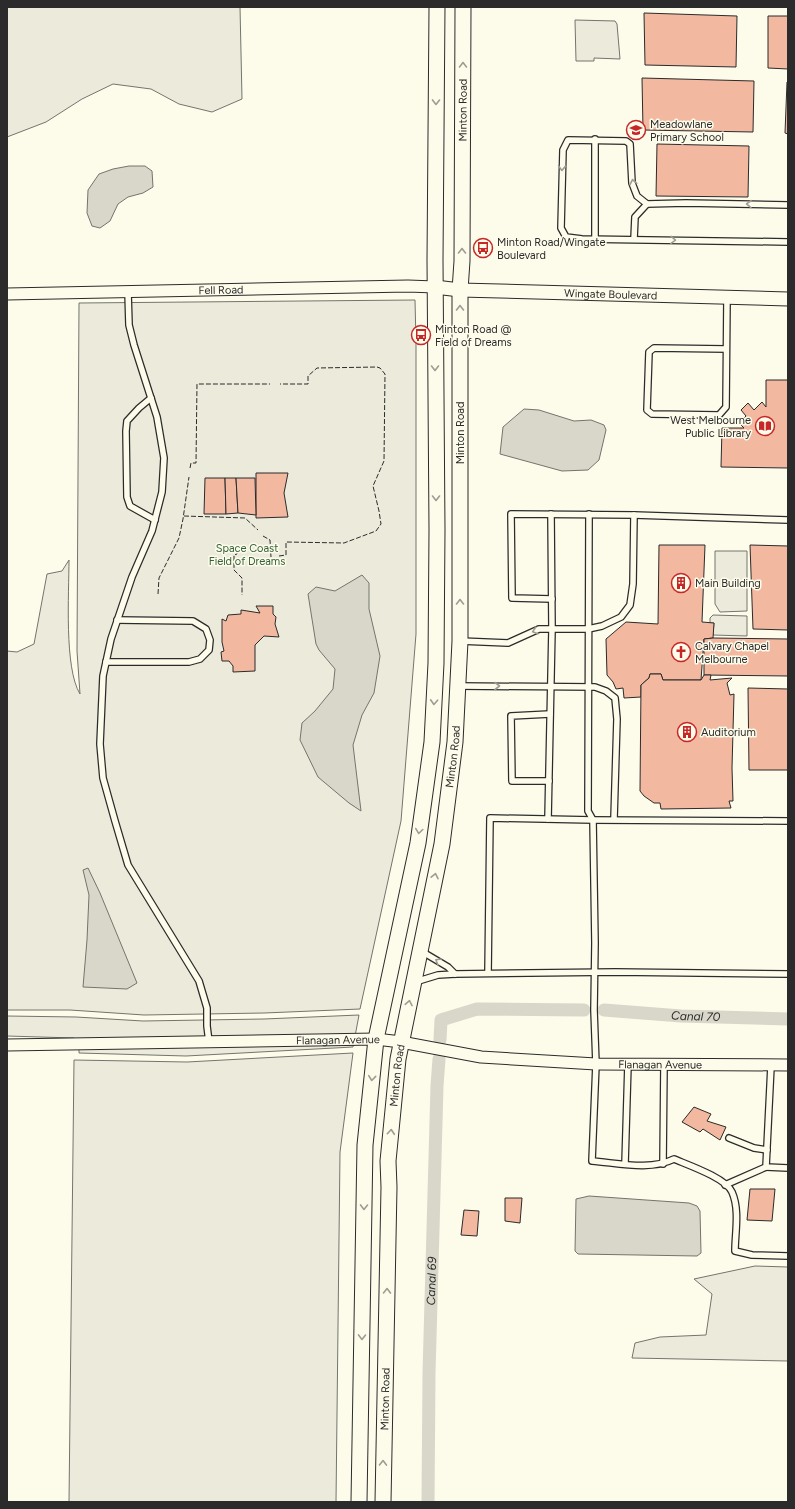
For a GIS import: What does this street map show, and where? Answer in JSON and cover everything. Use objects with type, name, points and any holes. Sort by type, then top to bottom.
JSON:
[{"type":"main road","name":"Minton Road","points":[[359,1502],[365,1145],[376,1039],[418,843],[432,742],[436,663],[437,530],[435,287],[437,7]]},
{"type":"main road","name":"Minton Road","points":[[382,1502],[389,1195],[388,1161],[400,1042],[442,844],[455,742],[460,641],[460,290],[462,261],[463,7]]},
{"type":"main road","points":[[458,686],[436,663],[460,641]]},
{"type":"street","name":"Fell Road","points":[[7,294],[400,286],[435,287]]},
{"type":"street","name":"Wingate Boulevard","points":[[435,287],[460,290],[788,300]]},
{"type":"street","name":"Flanagan Avenue","points":[[7,1045],[376,1039],[400,1042],[481,1058],[596,1064],[788,1065]]},
{"type":"lane","points":[[788,205],[686,203],[647,204],[637,196],[632,183],[630,144],[626,141],[568,140],[563,150],[561,228],[566,237],[595,239],[788,242]]},
{"type":"lane","points":[[595,239],[596,140]]},
{"type":"lane","points":[[634,239],[635,217],[647,204]]},
{"type":"lane","points":[[128,292],[129,325],[157,417],[164,458],[162,492],[152,531],[132,577],[111,639],[104,676],[100,744],[104,778],[128,865],[199,981],[207,1008],[209,1042]]},
{"type":"lane","points":[[726,349],[654,348],[649,352],[647,410],[652,414],[719,415],[726,406],[727,298]]},
{"type":"lane","points":[[151,398],[127,421],[127,497],[130,506],[155,520]]},
{"type":"lane","points":[[552,599],[512,598],[511,514],[590,514],[788,520]]},
{"type":"lane","points":[[548,819],[552,629],[551,514]]},
{"type":"lane","points":[[590,514],[588,629],[588,811],[593,820],[594,1010],[596,1064],[592,1161],[640,1165],[663,1164],[674,1159],[716,1177],[732,1191],[736,1212],[735,1251],[752,1255],[788,1256]]},
{"type":"lane","points":[[460,641],[508,643],[539,629],[588,629],[602,626],[621,617],[630,605],[633,584],[634,515]]},
{"type":"lane","points":[[106,662],[189,662],[200,659],[209,650],[210,640],[206,629],[193,621],[117,620]]},
{"type":"lane","points":[[458,686],[595,687],[606,691],[615,698],[617,719],[614,819]]},
{"type":"lane","points":[[549,781],[512,781],[511,716],[550,714]]},
{"type":"lane","points":[[488,973],[490,818],[788,821]]},
{"type":"lane","points":[[419,950],[448,967],[455,974]]},
{"type":"lane","points":[[413,983],[438,974],[595,972],[788,974]]},
{"type":"lane","points":[[625,1164],[628,1064]]},
{"type":"lane","points":[[663,1164],[664,1064]]},
{"type":"lane","points":[[766,1167],[771,1066]]},
{"type":"lane","points":[[729,1138],[754,1148],[767,1150]]},
{"type":"lane","points":[[725,1185],[766,1167],[788,1168]]},
{"type":"green space","points":[[7,7],[240,7],[242,99],[212,112],[179,104],[151,89],[113,84],[82,99],[46,122],[7,137]]},
{"type":"green space","points":[[575,20],[615,21],[617,24],[620,59],[594,58],[594,61],[576,61]]},
{"type":"green space","name":"Space Coast Field of Dreams","points":[[415,300],[416,634],[401,821],[360,1009],[264,1013],[144,1015],[70,1010],[7,1010],[7,651],[17,652],[34,644],[47,574],[62,571],[69,560],[69,649],[75,682],[80,694],[77,651],[79,303]]},
{"type":"green space","points":[[715,551],[747,551],[747,611],[720,612],[715,604]]},
{"type":"green space","points":[[713,615],[747,616],[747,636],[713,635],[714,623],[710,623],[710,618]]},
{"type":"green space","points":[[359,1015],[353,1047],[186,1056],[79,1053],[79,1042],[74,1038],[7,1036],[7,1016],[76,1017],[143,1021],[264,1019]]},
{"type":"green space","points":[[353,1053],[340,1152],[336,1502],[69,1502],[74,1060],[187,1062]]},
{"type":"green space","points":[[755,1266],[788,1267],[788,1361],[632,1358],[635,1343],[660,1337],[706,1335],[712,1294],[694,1279]]},
{"type":"shaded area","points":[[129,166],[145,166],[152,171],[153,187],[143,193],[128,197],[118,204],[110,221],[100,228],[92,226],[87,213],[88,190],[99,174],[113,169]]},
{"type":"shaded area","points":[[524,409],[539,410],[574,421],[591,420],[604,425],[606,430],[599,460],[588,470],[562,471],[500,454],[503,427]]},
{"type":"shaded area","points":[[362,575],[369,583],[369,609],[380,656],[374,693],[362,715],[353,745],[361,811],[318,777],[300,740],[302,723],[315,711],[333,689],[335,669],[319,650],[316,644],[308,594],[316,587],[335,591]]},
{"type":"shaded area","points":[[88,868],[100,893],[137,983],[127,989],[83,987],[89,895],[83,870]]},
{"type":"shaded area","points":[[589,1196],[689,1203],[697,1206],[700,1211],[701,1253],[697,1256],[578,1254],[575,1251],[576,1199]]},
{"type":"building","points":[[644,13],[737,16],[736,67],[645,65]]},
{"type":"building","points":[[768,16],[788,16],[788,69],[768,68]]},
{"type":"building","points":[[642,78],[754,81],[753,132],[643,130]]},
{"type":"building","points":[[788,82],[788,134],[785,133]]},
{"type":"building","points":[[657,144],[749,146],[748,197],[656,196]]},
{"type":"building","name":"West Melbourne Public Library","points":[[766,380],[788,380],[788,468],[721,467],[722,428],[744,428],[739,423],[746,416],[741,410],[748,403],[754,410],[762,402],[766,407]]},
{"type":"building","points":[[256,473],[288,473],[284,493],[288,517],[256,518]]},
{"type":"building","points":[[205,478],[225,478],[226,514],[204,514]]},
{"type":"building","points":[[225,478],[236,478],[238,513],[226,514]]},
{"type":"building","points":[[236,478],[255,478],[256,515],[238,513]]},
{"type":"building","name":"Main Building","points":[[659,545],[705,545],[702,622],[714,623],[713,638],[704,639],[701,680],[663,680],[661,674],[650,674],[649,678],[641,685],[641,697],[624,698],[623,688],[616,689],[613,682],[607,675],[606,639],[626,622],[658,624]]},
{"type":"building","points":[[750,545],[788,546],[788,630],[753,629]]},
{"type":"building","points":[[256,606],[273,606],[273,614],[276,617],[275,624],[279,637],[264,636],[255,645],[255,671],[233,672],[233,666],[229,661],[222,661],[221,652],[224,651],[222,642],[222,619],[226,621],[228,615],[241,614],[241,610],[260,613]]},
{"type":"building","points":[[704,639],[788,639],[788,676],[704,675]]},
{"type":"building","name":"Auditorium","points":[[650,674],[661,674],[663,680],[701,680],[704,675],[711,675],[710,680],[732,678],[727,683],[730,695],[734,694],[732,768],[733,801],[729,801],[731,808],[661,809],[660,803],[654,803],[640,791],[641,685],[649,678]]},
{"type":"building","points":[[748,688],[788,689],[788,770],[749,770]]},
{"type":"building","points":[[694,1107],[711,1114],[707,1121],[726,1127],[720,1140],[703,1129],[700,1132],[682,1122]]},
{"type":"building","points":[[750,1189],[775,1189],[772,1221],[747,1220]]},
{"type":"building","points":[[505,1198],[522,1198],[520,1223],[505,1221]]},
{"type":"building","points":[[464,1210],[479,1211],[477,1236],[461,1235]]},
{"type":"waterway","name":"Canal 70","points":[[440,1040],[441,1020],[477,1009],[584,1010]]},
{"type":"waterway","name":"Canal 70","points":[[604,1010],[681,1016],[788,1019]]},
{"type":"waterway","name":"Canal 69","points":[[428,1502],[429,1373],[439,1059]]},
{"type":"fence","points":[[279,556],[286,555],[286,542],[344,543],[376,531],[381,524],[373,486],[384,461],[385,374],[380,368],[377,367],[317,368],[308,376],[308,384],[280,384]]},
{"type":"fence","points":[[190,468],[191,463],[196,463],[197,384],[270,384]]},
{"type":"fence","points":[[158,594],[159,578],[179,538],[189,477]]},
{"type":"fence","points":[[184,516],[245,518],[258,530]]},
{"type":"fence","points":[[263,536],[270,540],[271,557]]},
{"type":"fence","points":[[237,551],[237,554],[234,555],[234,570],[242,578],[242,595]]},
{"type":"place","name":"Meadowlane Primary School","points":[[636,130]]},
{"type":"place","name":"Minton Road/Wingate Boulevard","points":[[483,248]]},
{"type":"place","name":"Minton Road @ Field of Dreams","points":[[421,335]]},
{"type":"place","name":"West Melbourne Public Library","points":[[765,426]]},
{"type":"place","name":"Main Building","points":[[681,583]]},
{"type":"place","name":"Calvary Chapel Melbourne","points":[[681,652]]},
{"type":"place","name":"Auditorium","points":[[687,732]]}]
